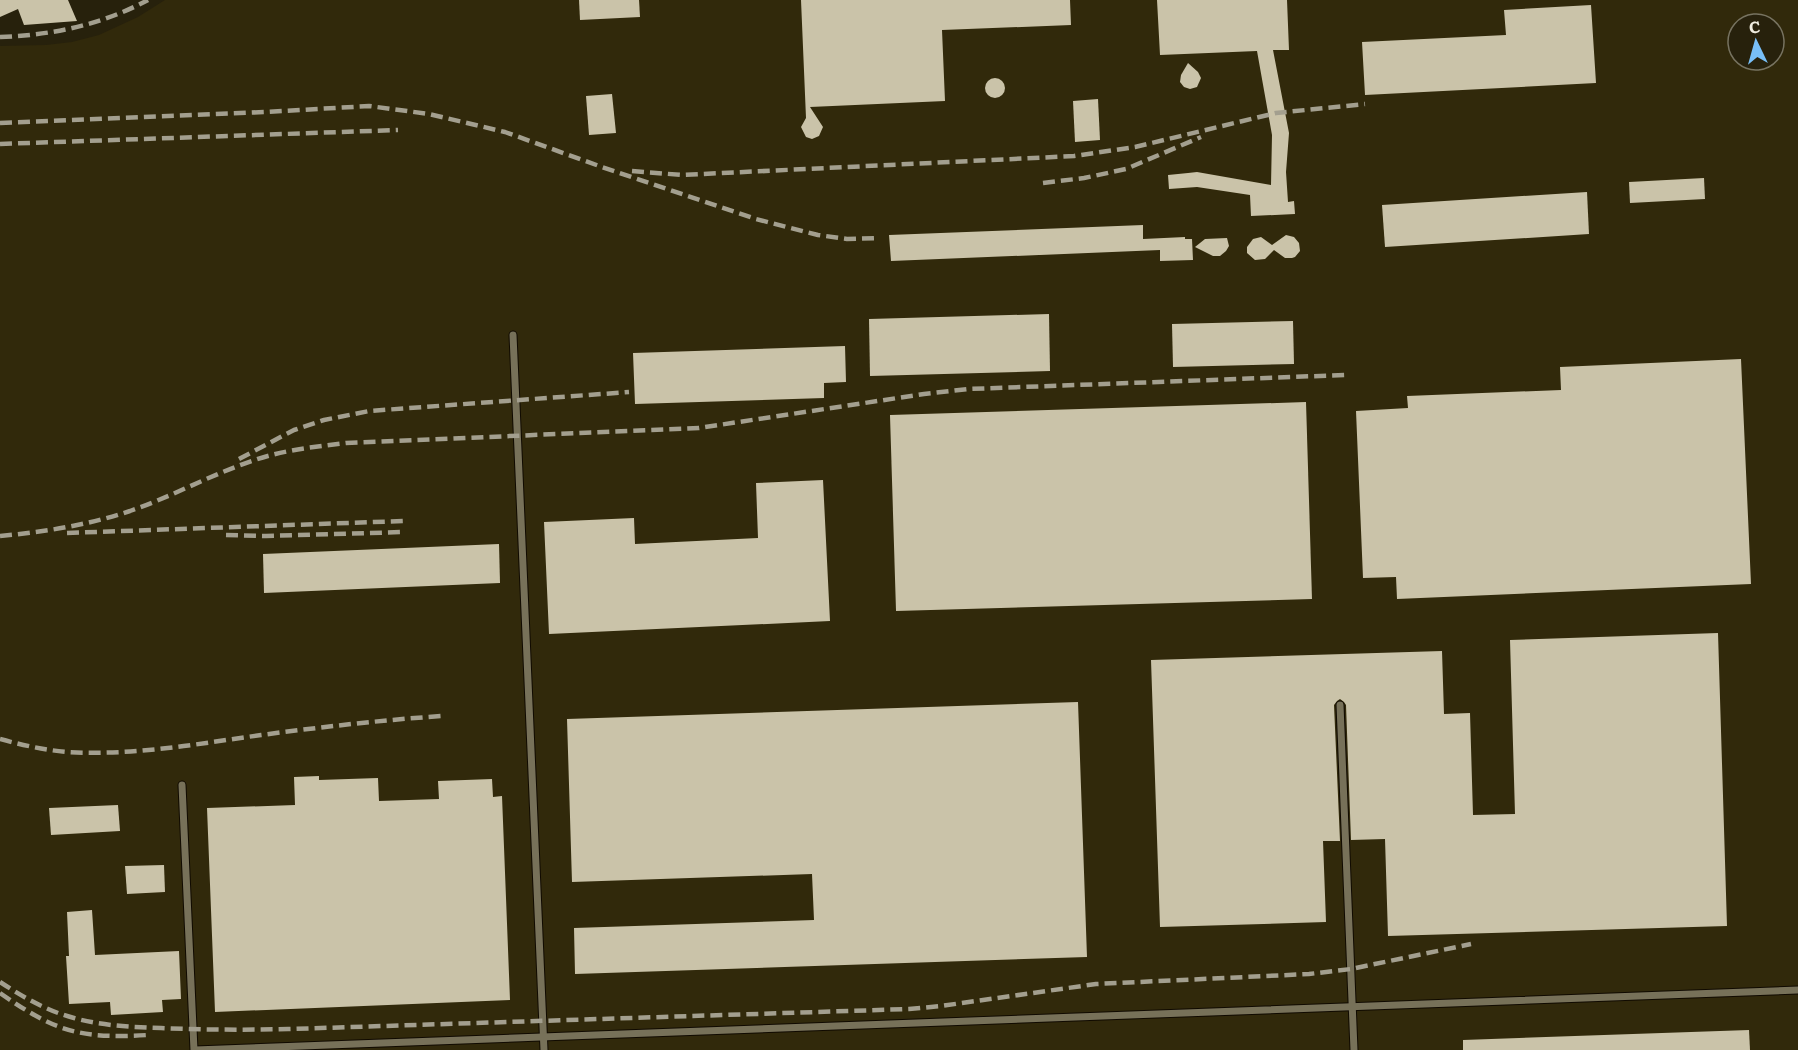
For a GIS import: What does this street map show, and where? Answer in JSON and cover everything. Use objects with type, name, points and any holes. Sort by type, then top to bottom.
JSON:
[{"type":"lane","points":[[513,335],[544,1050]]},
{"type":"lane","points":[[1340,705],[1354,1050]]},
{"type":"lane","points":[[182,785],[194,1050],[1798,990]]},
{"type":"shaded area","points":[[165,0],[1798,0],[1798,1050],[0,1050],[0,46],[46,45],[72,42],[99,35],[138,17]]},
{"type":"building","points":[[0,0],[68,0],[77,21],[24,25],[18,9],[0,17]]},
{"type":"building","points":[[579,0],[639,0],[640,17],[580,20]]},
{"type":"building","points":[[801,0],[1070,0],[1071,25],[942,30],[945,101],[810,107],[823,127],[819,136],[812,139],[806,137],[801,127],[806,118]]},
{"type":"building","points":[[1157,0],[1287,0],[1289,50],[1273,50],[1289,133],[1286,172],[1288,202],[1294,201],[1295,214],[1251,216],[1250,195],[1197,187],[1169,189],[1168,175],[1197,172],[1271,185],[1272,135],[1257,51],[1160,55]]},
{"type":"building","points":[[1591,5],[1596,83],[1365,95],[1362,42],[1506,35],[1504,10]]},
{"type":"building","points":[[1188,63],[1201,78],[1197,87],[1190,89],[1184,87],[1180,82]]},
{"type":"building","points":[[991,78],[999,78],[1005,84],[1005,92],[999,98],[991,98],[985,92],[985,84]]},
{"type":"building","points":[[612,94],[616,133],[589,135],[586,96]]},
{"type":"building","points":[[1098,99],[1100,140],[1075,142],[1073,101]]},
{"type":"building","points":[[1704,178],[1705,199],[1630,203],[1629,182]]},
{"type":"building","points":[[1587,192],[1589,234],[1385,247],[1382,205]]},
{"type":"building","points":[[1143,225],[1143,239],[1185,237],[1185,239],[1192,239],[1193,260],[1160,261],[1160,250],[891,261],[889,235]]},
{"type":"building","points":[[1286,235],[1294,237],[1299,243],[1300,251],[1295,257],[1285,258],[1274,250],[1265,259],[1255,260],[1247,253],[1247,247],[1253,239],[1261,237],[1272,245]]},
{"type":"building","points":[[1227,238],[1229,246],[1220,256],[1213,256],[1195,247],[1205,239]]},
{"type":"building","points":[[1049,314],[1050,371],[870,376],[869,319]]},
{"type":"building","points":[[1293,321],[1294,364],[1173,367],[1172,324]]},
{"type":"building","points":[[845,346],[846,382],[824,383],[824,398],[635,404],[633,353]]},
{"type":"building","points":[[1741,359],[1751,584],[1397,599],[1396,577],[1363,578],[1356,411],[1408,408],[1407,396],[1561,390],[1560,367]]},
{"type":"building","points":[[1306,402],[1312,599],[896,611],[890,415]]},
{"type":"building","points":[[823,480],[830,621],[549,634],[544,522],[634,518],[635,544],[758,538],[756,483]]},
{"type":"building","points":[[499,544],[500,583],[264,593],[263,554]]},
{"type":"building","points":[[1718,633],[1727,926],[1388,936],[1385,839],[1351,840],[1346,705],[1340,699],[1334,705],[1340,841],[1323,841],[1326,922],[1160,927],[1151,660],[1442,651],[1444,714],[1470,713],[1473,815],[1515,814],[1510,640]]},
{"type":"building","points":[[1078,702],[1087,957],[575,974],[574,928],[814,920],[812,874],[572,882],[567,719]]},
{"type":"building","points":[[319,776],[319,780],[378,778],[379,801],[439,799],[438,781],[492,779],[493,797],[502,796],[510,1000],[215,1012],[207,808],[295,805],[294,777]]},
{"type":"building","points":[[118,805],[120,831],[51,835],[49,808]]},
{"type":"building","points":[[164,865],[165,892],[127,894],[125,866]]},
{"type":"building","points":[[92,910],[95,955],[179,951],[181,999],[162,1000],[163,1012],[111,1015],[110,1002],[69,1004],[66,956],[69,956],[67,912]]},
{"type":"building","points":[[1749,1030],[1750,1050],[1463,1050],[1463,1040]]},
{"type":"railway","points":[[0,37],[39,34],[76,27],[112,16],[148,0]]},
{"type":"railway","points":[[632,171],[682,175],[1074,156],[1135,147],[1276,113],[1365,104]]},
{"type":"railway","points":[[0,123],[369,106],[429,114],[505,132],[756,219],[818,235],[847,239],[878,238]]},
{"type":"railway","points":[[0,144],[398,130]]},
{"type":"railway","points":[[1043,183],[1084,178],[1126,169],[1201,137]]},
{"type":"railway","points":[[0,536],[49,530],[98,520],[130,511],[263,457],[298,449],[346,443],[699,428],[968,389],[1345,375]]},
{"type":"railway","points":[[239,459],[294,430],[324,420],[369,411],[629,392]]},
{"type":"railway","points":[[67,533],[403,521]]},
{"type":"railway","points":[[226,535],[404,532]]},
{"type":"railway","points":[[0,739],[58,751],[116,752],[352,724],[442,716]]},
{"type":"railway","points":[[0,982],[45,1007],[64,1015],[96,1023],[177,1029],[291,1029],[909,1009],[1096,984],[1309,974],[1351,969],[1471,944]]},
{"type":"railway","points":[[0,993],[37,1017],[70,1030],[104,1036],[148,1035]]}]
